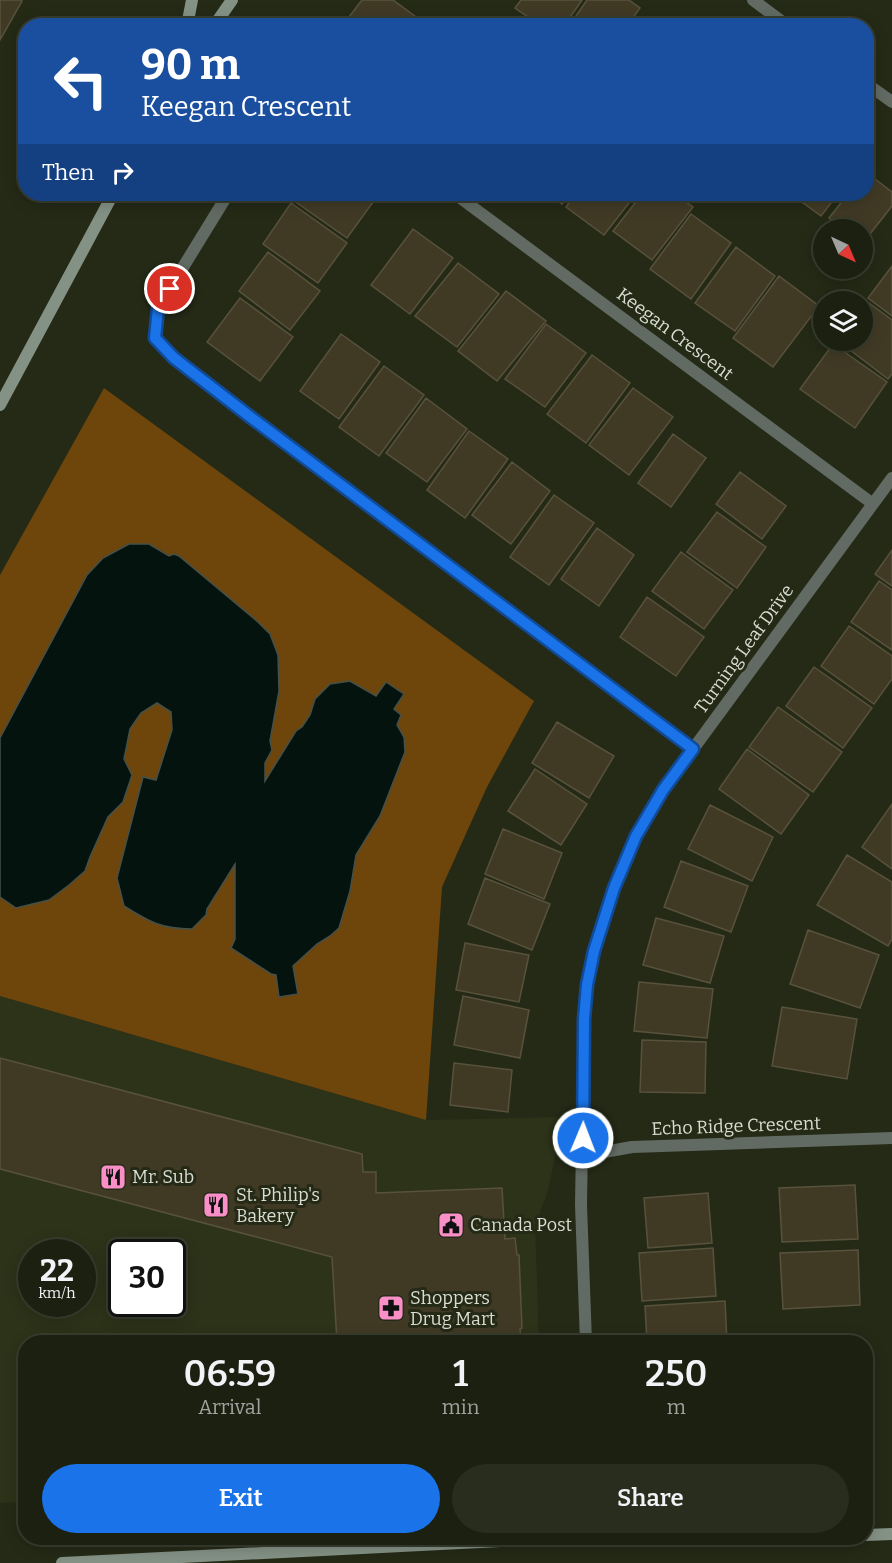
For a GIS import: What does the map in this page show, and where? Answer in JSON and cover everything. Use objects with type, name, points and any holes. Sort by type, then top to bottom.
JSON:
[{"type":"main road","points":[[189,18],[192,0]]},
{"type":"main road","points":[[220,18],[232,0]]},
{"type":"main road","points":[[0,405],[109,201]]},
{"type":"main road","points":[[873,1535],[892,1534]]},
{"type":"main road","points":[[62,1563],[422,1545]]},
{"type":"street","points":[[753,0],[777,18]]},
{"type":"street","points":[[874,89],[892,102]]},
{"type":"street","points":[[224,201],[158,308],[155,338],[174,358],[253,419],[693,749]]},
{"type":"street","name":"Keegan Crescent","points":[[464,201],[873,504]]},
{"type":"street","name":"Turning Leaf Drive","points":[[586,1335],[581,1205],[584,1019],[587,985],[594,951],[614,888],[636,836],[663,790],[892,478]]},
{"type":"street","name":"Echo Ridge Crescent","points":[[582,1156],[632,1147],[892,1138]]},
{"type":"shaded area","points":[[104,388],[534,701],[487,787],[442,887],[426,1120],[0,996],[0,575]]},
{"type":"shaded area","points":[[129,544],[149,544],[169,556],[174,554],[179,556],[270,634],[278,655],[279,691],[270,741],[272,750],[265,763],[265,781],[296,731],[302,727],[310,715],[315,699],[330,684],[350,681],[376,696],[386,682],[404,694],[394,709],[401,715],[397,725],[404,737],[405,752],[380,816],[356,855],[350,891],[339,928],[293,966],[298,994],[279,997],[276,975],[231,948],[235,939],[235,864],[207,909],[206,915],[192,929],[156,924],[124,906],[117,878],[143,777],[156,780],[172,730],[171,712],[157,703],[141,713],[130,729],[124,759],[132,775],[123,802],[108,817],[85,871],[49,900],[16,908],[0,897],[0,738],[87,575],[103,558]]},
{"type":"shaded area","points":[[0,996],[426,1120],[563,1117],[548,1191],[535,1224],[539,1335],[18,1335],[18,1502],[0,1503]]},
{"type":"building","points":[[0,0],[22,1],[0,40]]},
{"type":"building","points":[[362,0],[393,0],[417,18],[348,18]]},
{"type":"building","points":[[521,0],[582,0],[570,18],[529,18],[515,8]]},
{"type":"building","points":[[587,0],[629,0],[640,8],[633,18],[575,18]]},
{"type":"building","points":[[874,178],[892,192],[892,206],[873,230],[873,219],[830,219],[842,201],[874,201]]},
{"type":"building","points":[[294,201],[374,201],[347,238]]},
{"type":"building","points":[[570,201],[631,201],[604,235],[566,207]]},
{"type":"building","points":[[637,201],[684,201],[693,207],[652,260],[613,231]]},
{"type":"building","points":[[801,201],[833,201],[821,216]]},
{"type":"building","points":[[291,203],[347,243],[318,283],[263,244]]},
{"type":"building","points":[[691,214],[731,243],[691,299],[650,269]]},
{"type":"building","points":[[413,229],[453,258],[410,314],[371,285]]},
{"type":"building","points":[[736,247],[775,276],[735,331],[695,303]]},
{"type":"building","points":[[268,252],[320,291],[290,330],[239,291]]},
{"type":"building","points":[[458,263],[499,294],[457,347],[415,316]]},
{"type":"building","points":[[892,266],[892,316],[873,302],[873,291]]},
{"type":"building","points":[[779,276],[813,302],[813,314],[773,367],[733,338]]},
{"type":"building","points":[[506,291],[546,321],[497,381],[458,351]]},
{"type":"building","points":[[240,298],[293,337],[260,381],[207,342]]},
{"type":"building","points":[[873,306],[892,320],[892,374],[888,379],[851,351],[873,351]]},
{"type":"building","points":[[546,324],[586,353],[545,407],[505,379]]},
{"type":"building","points":[[341,334],[380,362],[339,419],[300,391]]},
{"type":"building","points":[[828,351],[843,351],[887,382],[855,428],[800,389]]},
{"type":"building","points":[[592,355],[630,383],[586,443],[547,414]]},
{"type":"building","points":[[384,366],[424,395],[379,456],[339,427]]},
{"type":"building","points":[[633,388],[673,417],[629,475],[589,445]]},
{"type":"building","points":[[426,398],[467,429],[427,482],[386,453]]},
{"type":"building","points":[[469,431],[508,459],[465,518],[427,490]]},
{"type":"building","points":[[673,434],[706,458],[671,507],[638,483]]},
{"type":"building","points":[[512,462],[550,491],[511,544],[472,515]]},
{"type":"building","points":[[740,472],[786,506],[762,539],[716,504]]},
{"type":"building","points":[[554,495],[594,523],[549,585],[510,557]]},
{"type":"building","points":[[717,512],[766,547],[737,588],[687,552]]},
{"type":"building","points":[[597,528],[634,555],[599,606],[561,579]]},
{"type":"building","points":[[892,550],[892,586],[875,574]]},
{"type":"building","points":[[681,552],[733,590],[704,629],[652,591]]},
{"type":"building","points":[[879,581],[892,590],[892,650],[851,622]]},
{"type":"building","points":[[647,597],[704,637],[676,676],[620,637]]},
{"type":"building","points":[[849,626],[892,656],[892,679],[874,704],[821,666]]},
{"type":"building","points":[[814,667],[872,708],[843,748],[786,706]]},
{"type":"building","points":[[778,707],[842,752],[813,792],[749,747]]},
{"type":"building","points":[[557,722],[614,756],[589,798],[532,763]]},
{"type":"building","points":[[747,749],[809,795],[781,834],[719,789]]},
{"type":"building","points":[[535,769],[587,804],[561,845],[508,811]]},
{"type":"building","points":[[892,804],[892,869],[862,847]]},
{"type":"building","points":[[710,805],[773,837],[752,881],[688,849]]},
{"type":"building","points":[[503,829],[562,853],[544,899],[485,874]]},
{"type":"building","points":[[847,855],[892,882],[892,939],[888,946],[817,905]]},
{"type":"building","points":[[681,861],[748,886],[731,932],[664,907]]},
{"type":"building","points":[[485,878],[550,904],[532,950],[468,924]]},
{"type":"building","points":[[656,918],[724,936],[710,983],[643,965]]},
{"type":"building","points":[[808,930],[879,955],[860,1008],[790,984]]},
{"type":"building","points":[[465,943],[529,955],[519,1002],[456,990]]},
{"type":"building","points":[[639,982],[713,989],[707,1038],[634,1031]]},
{"type":"building","points":[[463,996],[529,1010],[520,1058],[454,1045]]},
{"type":"building","points":[[782,1007],[857,1019],[847,1079],[772,1066]]},
{"type":"building","points":[[642,1040],[706,1042],[705,1093],[640,1092]]},
{"type":"building","points":[[0,1058],[362,1154],[363,1172],[376,1172],[376,1193],[502,1188],[505,1239],[515,1238],[517,1255],[519,1255],[520,1335],[337,1335],[332,1257],[0,1169]]},
{"type":"building","points":[[454,1063],[512,1070],[508,1112],[450,1105]]},
{"type":"building","points":[[855,1185],[858,1239],[782,1242],[779,1188]]},
{"type":"building","points":[[708,1193],[712,1243],[648,1248],[644,1198]]},
{"type":"building","points":[[713,1248],[716,1296],[642,1301],[639,1253]]},
{"type":"building","points":[[858,1250],[860,1305],[783,1309],[780,1253]]},
{"type":"building","points":[[725,1301],[727,1335],[647,1335],[645,1306]]},
{"type":"place","name":"Mr. Sub","points":[[113,1177]]},
{"type":"place","name":"St. Philip's Bakery","points":[[216,1205]]},
{"type":"place","name":"Canada Post","points":[[451,1225]]},
{"type":"place","name":"Shoppers Drug Mart","points":[[391,1308]]},
{"type":"route","points":[[170,289],[158,308],[155,338],[174,358],[693,749],[663,790],[636,836],[614,888],[594,951],[587,985],[584,1019],[583,1138]]}]
